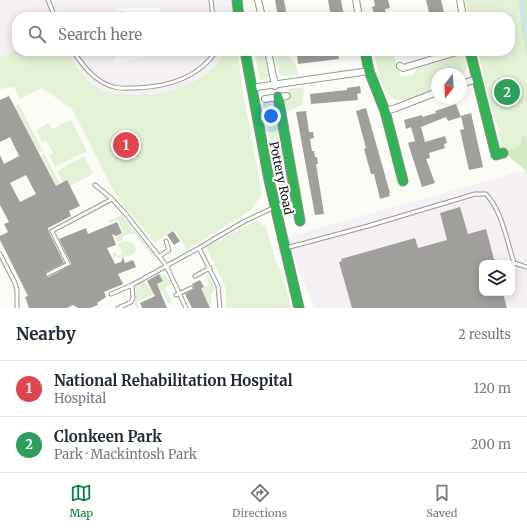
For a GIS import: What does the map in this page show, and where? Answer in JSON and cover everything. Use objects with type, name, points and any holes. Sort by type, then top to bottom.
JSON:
[{"type":"street","points":[[237,0],[238,12]]},
{"type":"street","points":[[258,0],[261,12]]},
{"type":"street","points":[[356,0],[359,12]]},
{"type":"street","points":[[460,0],[462,12]]},
{"type":"street","name":"Pottery Road","points":[[246,56],[275,207],[299,308]]},
{"type":"street","points":[[269,56],[275,86]]},
{"type":"street","points":[[367,56],[369,71],[385,111],[404,181]]},
{"type":"street","points":[[400,66],[403,68],[443,56]]},
{"type":"street","points":[[471,56],[496,154],[503,153]]},
{"type":"street","points":[[251,88],[275,86],[369,71]]},
{"type":"street","points":[[467,82],[477,79]]},
{"type":"street","points":[[385,111],[431,94]]},
{"type":"street","points":[[266,99],[282,97],[287,144],[300,221]]},
{"type":"street","points":[[275,207],[297,204]]},
{"type":"lane","points":[[48,0],[53,12]]},
{"type":"lane","points":[[211,0],[213,12]]},
{"type":"lane","points":[[77,56],[86,69],[99,80],[114,87],[131,88],[151,87],[174,83],[194,73],[211,60],[213,56]]},
{"type":"lane","points":[[95,185],[112,199],[160,256],[166,265],[178,294],[186,308]]},
{"type":"lane","points":[[284,248],[368,226],[475,194],[486,194],[497,210],[514,263],[527,267]]},
{"type":"lane","points":[[48,274],[68,264],[52,231],[112,199]]},
{"type":"lane","points":[[112,294],[199,248],[244,222],[275,207]]},
{"type":"lane","points":[[160,256],[168,250],[166,241]]},
{"type":"lane","points":[[199,248],[218,286],[218,301],[220,308]]},
{"type":"lane","points":[[1,254],[16,283],[17,308]]},
{"type":"lane","points":[[195,276],[210,268]]},
{"type":"lane","points":[[118,308],[131,302],[133,298],[132,284]]},
{"type":"lane","points":[[178,294],[191,288]]},
{"type":"shaded area","points":[[0,0],[231,0],[233,9],[232,12],[160,12],[160,8],[115,8],[115,12],[12,12],[12,52],[0,57]]},
{"type":"shaded area","points":[[70,56],[116,56],[115,63],[148,56],[222,56],[211,69],[189,84],[176,90],[153,95],[133,96],[112,93],[97,88],[76,67]]},
{"type":"shaded area","points":[[526,170],[527,308],[315,308],[297,267],[287,237]]},
{"type":"green space","points":[[465,0],[527,0],[527,175],[525,170],[502,150],[498,127],[490,106],[479,56],[515,56],[515,12],[468,12]]},
{"type":"green space","points":[[519,0],[527,0],[527,59],[522,35]]},
{"type":"green space","points":[[12,52],[12,56],[70,56],[85,77],[98,88],[115,93],[144,95],[165,92],[186,85],[205,74],[222,56],[239,56],[242,87],[262,194],[251,210],[187,250],[174,229],[155,243],[113,193],[114,192],[72,109],[42,88],[20,99],[14,87],[0,89],[0,57]]},
{"type":"green space","points":[[256,56],[264,56],[269,77],[263,80],[259,79]]},
{"type":"green space","points":[[288,56],[295,62],[299,75],[281,76],[277,68],[275,57]]},
{"type":"green space","points":[[375,56],[394,56],[401,77],[413,75],[417,68],[458,56],[466,56],[468,65],[466,68],[431,68],[431,91],[410,99],[395,99],[384,89]]},
{"type":"green space","points":[[304,87],[302,105],[285,113],[285,102],[289,100],[288,89]]},
{"type":"green space","points":[[263,102],[274,106],[283,153],[282,157],[279,159],[285,185],[289,188],[289,200],[280,198]]},
{"type":"green space","points":[[19,104],[43,151],[39,152],[15,106]]},
{"type":"green space","points":[[71,120],[87,151],[55,167],[49,155],[53,153],[46,140],[42,142],[36,130],[48,123],[54,129]]},
{"type":"green space","points":[[527,136],[527,175],[525,170],[507,154],[510,149],[516,148],[521,144],[522,137]]},
{"type":"green space","points":[[44,153],[62,188],[59,190],[41,155]]},
{"type":"green space","points":[[84,156],[93,174],[66,188],[57,171]]},
{"type":"green space","points":[[122,215],[155,256],[153,257],[134,233],[123,236],[123,240],[117,242],[115,237],[123,233],[118,220],[110,223],[109,220]]},
{"type":"green space","points":[[256,221],[266,227],[276,263],[281,271],[291,308],[226,308],[226,291],[224,284],[206,247]]},
{"type":"green space","points":[[126,241],[133,243],[136,248],[135,253],[118,259],[116,256],[114,257],[112,253],[115,252],[118,256],[122,254],[117,244]]},
{"type":"green space","points":[[159,274],[166,275],[171,285],[165,288],[173,305],[172,306],[171,303],[168,304],[162,291],[137,302],[139,308],[137,308],[134,304],[136,298],[136,286],[145,281],[150,289],[163,281]]},
{"type":"green space","points":[[207,275],[210,277],[215,289],[211,294],[211,306],[201,288],[209,285],[205,276]]},
{"type":"building","points":[[275,0],[284,0],[286,12],[277,12]]},
{"type":"building","points":[[328,0],[341,0],[343,12],[330,12]]},
{"type":"building","points":[[374,0],[388,0],[390,8],[385,9],[386,12],[373,12],[372,7],[375,6]]},
{"type":"building","points":[[426,0],[441,0],[444,12],[429,12]]},
{"type":"building","points":[[297,56],[338,56],[339,59],[298,64]]},
{"type":"building","points":[[360,86],[361,93],[357,94],[358,100],[311,104],[310,94],[347,90],[347,88]]},
{"type":"building","points":[[9,96],[56,186],[67,180],[80,206],[69,211],[71,216],[48,228],[64,263],[46,272],[46,276],[49,277],[71,265],[59,239],[86,228],[88,234],[117,222],[122,233],[116,236],[112,234],[116,245],[107,248],[115,264],[121,262],[123,257],[125,263],[133,260],[136,267],[118,274],[123,284],[104,292],[106,297],[97,303],[98,305],[90,308],[78,308],[73,305],[67,308],[29,308],[25,297],[28,296],[0,240],[0,236],[8,232],[4,224],[9,222],[0,205],[0,155],[4,164],[19,156],[10,137],[0,142],[0,100]],"holes":[[[26,175],[36,194],[20,202],[10,183]]]},
{"type":"building","points":[[456,104],[461,117],[448,121],[446,117],[421,127],[425,142],[445,136],[447,143],[444,144],[445,148],[429,153],[430,158],[426,159],[435,183],[422,187],[408,143],[415,141],[411,127],[406,129],[404,120],[436,113],[435,111]]},
{"type":"building","points":[[366,108],[390,193],[390,196],[380,199],[374,174],[371,174],[364,149],[366,148],[356,111]]},
{"type":"building","points":[[306,111],[309,132],[313,132],[314,138],[310,139],[312,151],[314,151],[315,157],[317,157],[318,164],[316,164],[324,214],[315,215],[296,112]]},
{"type":"building","points":[[471,113],[483,167],[469,170],[460,130],[464,129],[461,116]]},
{"type":"building","points":[[460,207],[468,234],[486,229],[494,260],[479,260],[479,296],[504,296],[507,308],[352,308],[339,262],[342,261],[341,259],[415,238],[418,248],[447,240],[440,213]]},
{"type":"building","points":[[173,231],[180,241],[174,245],[167,235]]},
{"type":"building","points":[[159,274],[163,281],[157,284],[167,308],[142,308],[140,303],[155,296],[147,281]]},
{"type":"building","points":[[200,280],[204,287],[201,288],[210,308],[192,308],[185,294],[194,289],[192,284]]},
{"type":"waterway","points":[[522,0],[527,35]]},
{"type":"traffic: fast","points":[[237,0],[238,12]]},
{"type":"traffic: fast","points":[[246,56],[269,180],[299,308]]},
{"type":"traffic: fast","points":[[366,56],[369,71],[385,111],[403,181]]},
{"type":"traffic: fast","points":[[471,56],[496,155],[503,153]]},
{"type":"traffic: fast","points":[[278,97],[300,221]]},
{"type":"place","name":"Clonkeen Park","points":[[507,92]]},
{"type":"place","name":"National Rehabilitation Hospital","points":[[126,145]]}]
